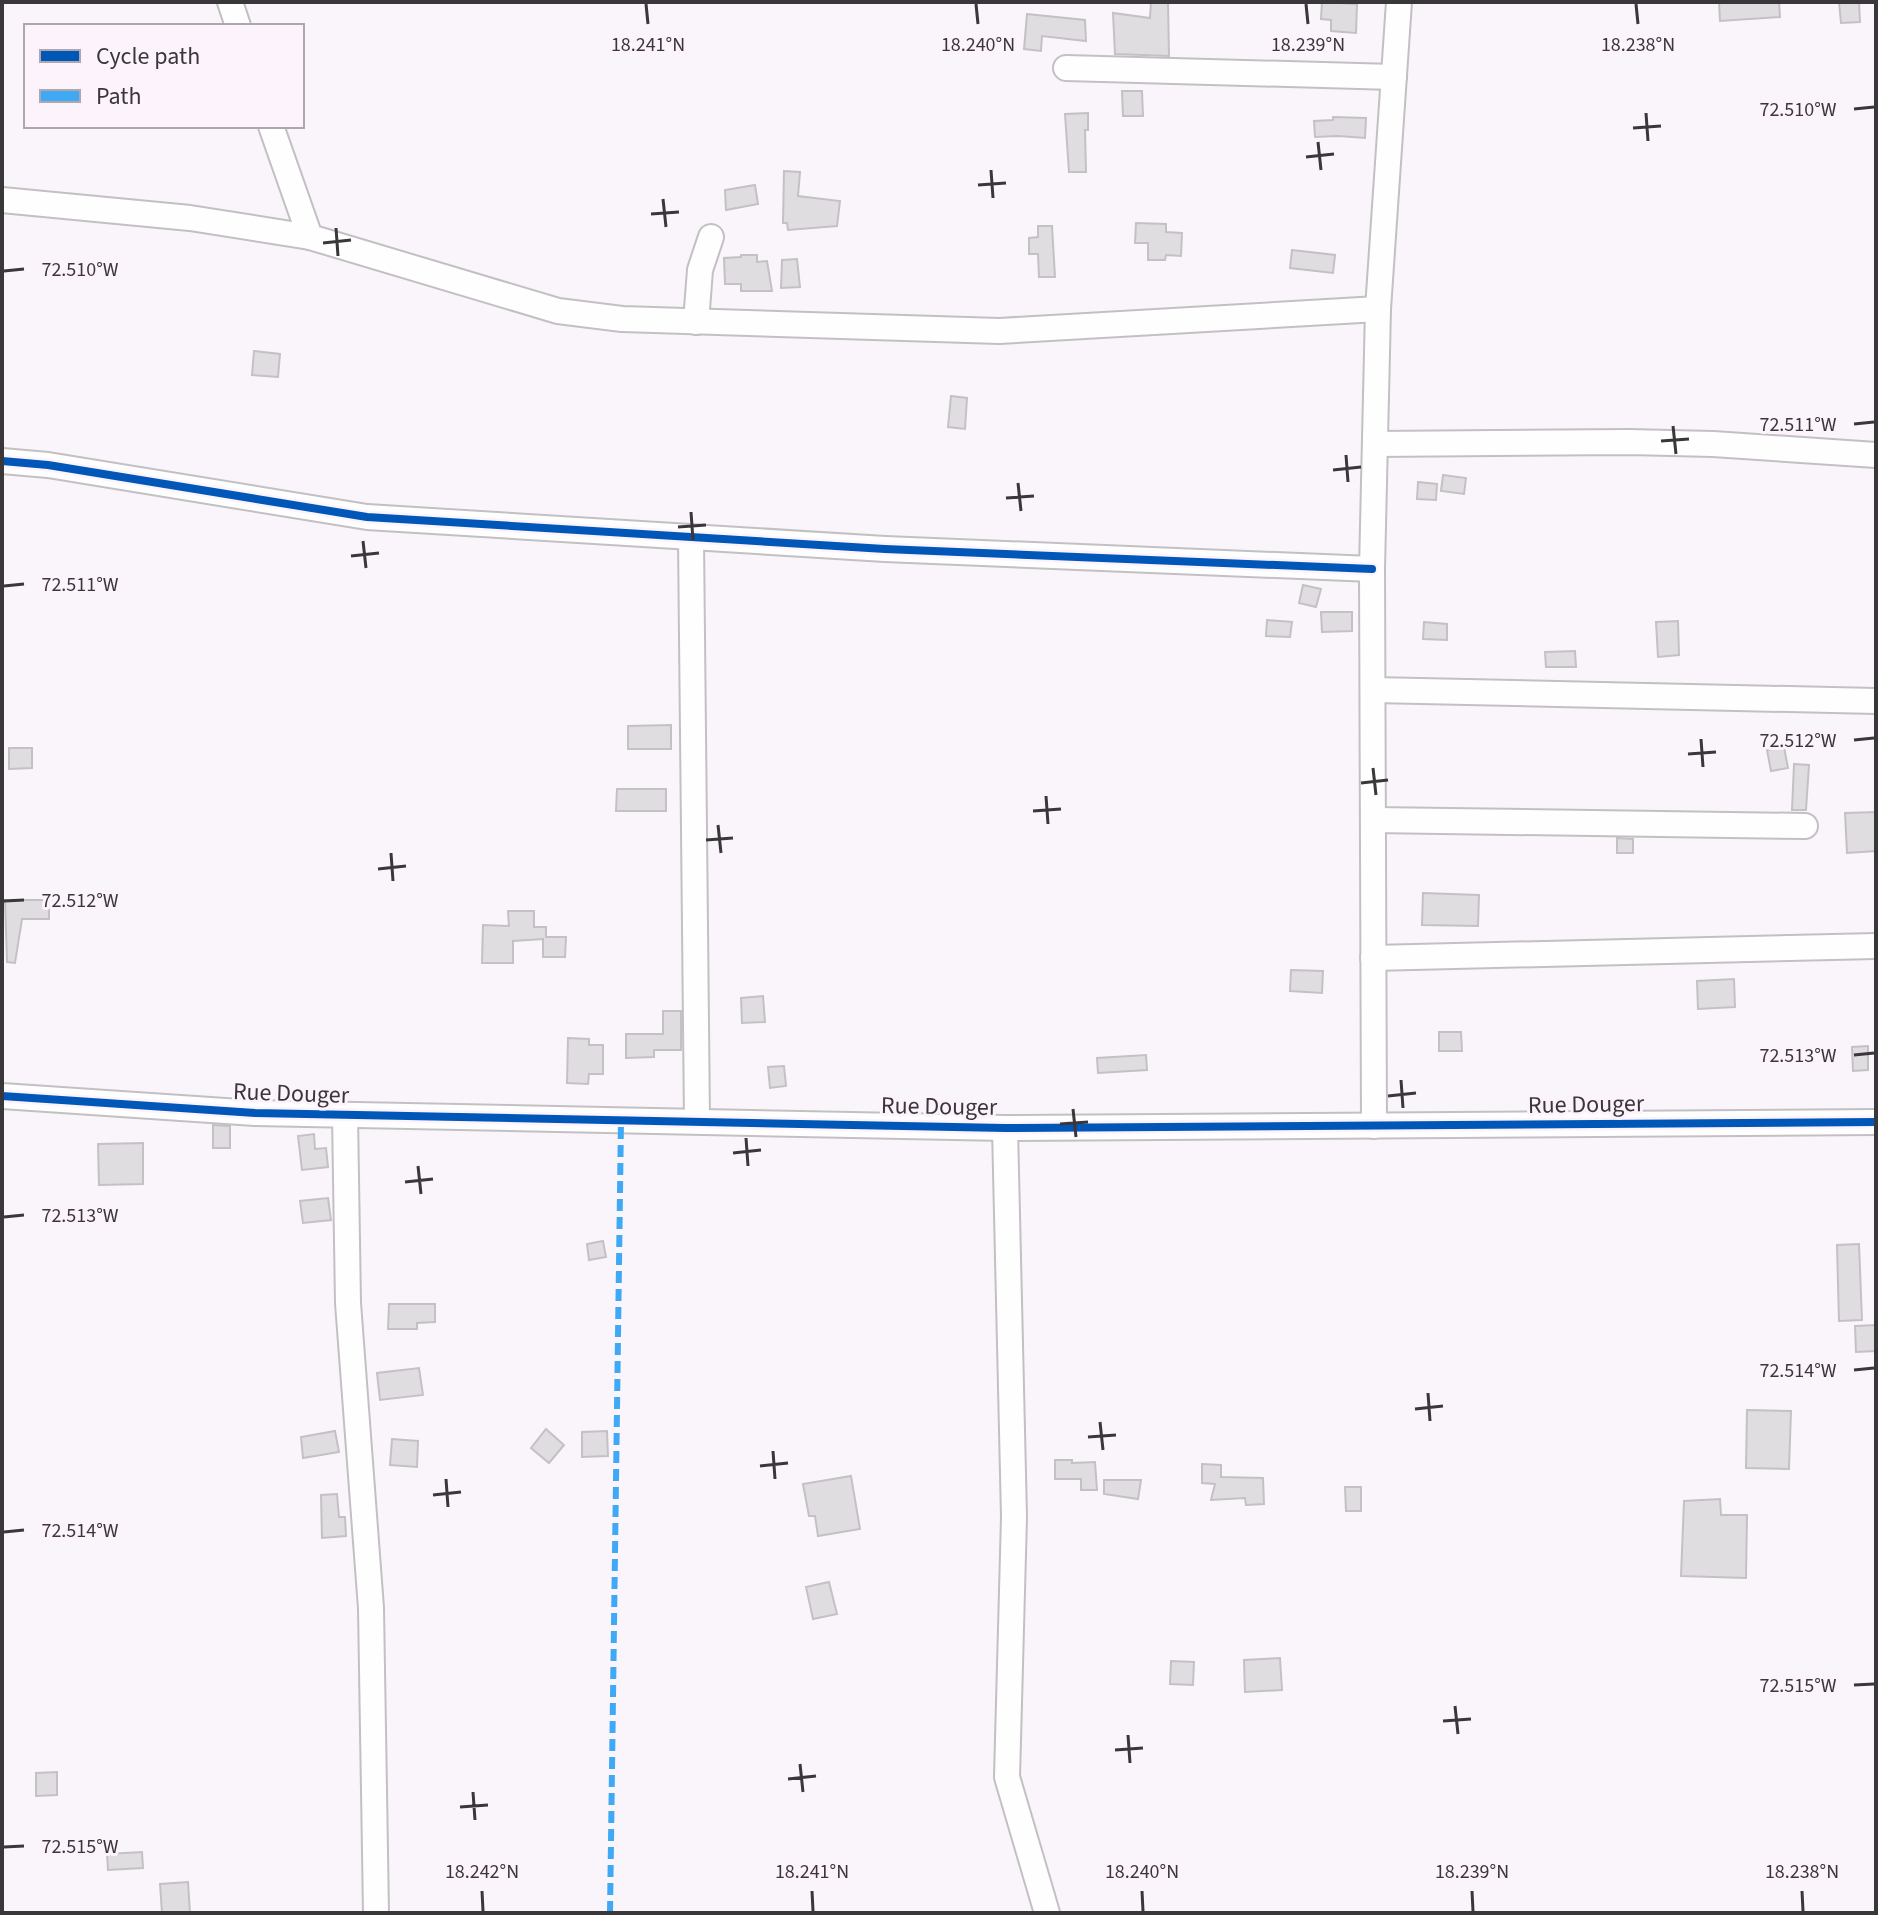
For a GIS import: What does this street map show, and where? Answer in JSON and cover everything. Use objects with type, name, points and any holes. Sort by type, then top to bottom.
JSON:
[{"type":"street","points":[[230,2],[237,24]]},
{"type":"street","points":[[1374,1126],[1372,569],[1378,309],[1399,2]]},
{"type":"street","points":[[1066,68],[1394,77]]},
{"type":"street","points":[[272,128],[310,237]]},
{"type":"street","points":[[2,200],[190,218],[310,237],[558,311],[622,319],[999,331],[1378,309]]},
{"type":"street","points":[[696,322],[700,270],[711,237]]},
{"type":"street","points":[[1375,444],[1629,442],[1713,444],[1876,455]]},
{"type":"street","points":[[2,461],[48,465],[367,517],[691,539],[1372,569]]},
{"type":"street","points":[[691,539],[697,1121]]},
{"type":"street","points":[[1373,690],[1876,701]]},
{"type":"street","points":[[1373,820],[1805,826]]},
{"type":"street","points":[[1373,958],[1876,946]]},
{"type":"street","name":"Rue Douger","points":[[2,1096],[255,1113],[1005,1128],[1876,1122]]},
{"type":"street","points":[[345,1115],[348,1303],[371,1608],[376,1913]]},
{"type":"street","points":[[1005,1128],[1014,1517],[1007,1777],[1047,1913]]},
{"type":"building","points":[[1151,2],[1168,2],[1169,56],[1115,54],[1113,13],[1150,18]]},
{"type":"building","points":[[1322,2],[1357,4],[1356,33],[1331,31],[1331,20],[1321,19]]},
{"type":"building","points":[[1719,2],[1779,2],[1780,17],[1720,21]]},
{"type":"building","points":[[1839,2],[1859,2],[1860,22],[1841,23]]},
{"type":"building","points":[[1027,14],[1085,20],[1086,41],[1042,36],[1041,51],[1024,49]]},
{"type":"building","points":[[1122,91],[1142,91],[1143,116],[1123,116]]},
{"type":"building","points":[[1088,113],[1088,130],[1085,130],[1086,172],[1069,172],[1065,114]]},
{"type":"building","points":[[1333,117],[1366,118],[1365,138],[1315,137],[1314,121],[1333,120]]},
{"type":"building","points":[[784,171],[800,172],[798,196],[840,201],[837,226],[788,230],[787,223],[783,223]]},
{"type":"building","points":[[755,185],[758,204],[726,210],[725,190]]},
{"type":"building","points":[[1136,223],[1166,224],[1166,232],[1182,233],[1181,256],[1166,255],[1165,260],[1148,260],[1148,243],[1135,243]]},
{"type":"building","points":[[1038,226],[1052,226],[1055,277],[1039,277],[1038,254],[1029,254],[1029,238],[1038,237]]},
{"type":"building","points":[[1292,250],[1335,255],[1333,273],[1290,268]]},
{"type":"building","points":[[757,255],[757,262],[767,261],[772,291],[741,291],[741,284],[725,284],[724,258]]},
{"type":"building","points":[[797,259],[800,287],[781,288],[782,260]]},
{"type":"building","points":[[254,351],[280,354],[278,377],[252,375]]},
{"type":"building","points":[[951,396],[967,398],[965,429],[948,427]]},
{"type":"building","points":[[1443,475],[1466,478],[1464,494],[1441,491]]},
{"type":"building","points":[[1418,482],[1437,484],[1436,500],[1417,499]]},
{"type":"building","points":[[1303,585],[1321,589],[1316,607],[1299,603]]},
{"type":"building","points":[[1321,612],[1352,612],[1352,631],[1322,632]]},
{"type":"building","points":[[1267,620],[1292,622],[1290,637],[1266,636]]},
{"type":"building","points":[[1678,621],[1679,655],[1658,657],[1656,622]]},
{"type":"building","points":[[1424,622],[1447,624],[1447,640],[1423,639]]},
{"type":"building","points":[[1575,651],[1576,667],[1546,667],[1545,652]]},
{"type":"building","points":[[671,725],[671,749],[628,749],[628,726]]},
{"type":"building","points":[[1784,747],[1788,768],[1771,771],[1767,750]]},
{"type":"building","points":[[9,748],[32,748],[32,768],[9,769]]},
{"type":"building","points":[[1794,764],[1809,765],[1806,810],[1792,810]]},
{"type":"building","points":[[617,789],[666,789],[666,811],[616,811]]},
{"type":"building","points":[[1876,812],[1876,851],[1847,853],[1845,813]]},
{"type":"building","points":[[1617,838],[1633,839],[1633,853],[1617,853]]},
{"type":"building","points":[[1423,893],[1479,895],[1478,926],[1422,925]]},
{"type":"building","points":[[5,900],[49,900],[49,919],[22,919],[15,963],[7,962]]},
{"type":"building","points":[[508,911],[534,911],[534,927],[546,927],[546,937],[566,937],[565,957],[543,957],[543,939],[513,941],[513,963],[482,963],[483,925],[509,926]]},
{"type":"building","points":[[1291,970],[1323,971],[1322,993],[1290,991]]},
{"type":"building","points":[[1734,979],[1735,1007],[1698,1009],[1697,981]]},
{"type":"building","points":[[763,996],[765,1022],[742,1023],[741,998]]},
{"type":"building","points":[[663,1011],[681,1011],[681,1050],[654,1050],[654,1057],[626,1058],[626,1034],[663,1034]]},
{"type":"building","points":[[1439,1032],[1461,1032],[1462,1051],[1439,1051]]},
{"type":"building","points":[[568,1038],[589,1039],[589,1045],[603,1045],[603,1074],[589,1074],[588,1084],[567,1083]]},
{"type":"building","points":[[1868,1046],[1868,1070],[1853,1071],[1852,1047]]},
{"type":"building","points":[[1146,1055],[1147,1070],[1098,1073],[1097,1058]]},
{"type":"building","points":[[784,1066],[786,1086],[770,1088],[768,1067]]},
{"type":"building","points":[[213,1125],[230,1126],[230,1148],[213,1148]]},
{"type":"building","points":[[314,1134],[315,1149],[326,1148],[328,1167],[302,1170],[298,1136]]},
{"type":"building","points":[[143,1143],[143,1184],[99,1185],[98,1144]]},
{"type":"building","points":[[328,1198],[331,1220],[303,1223],[300,1201]]},
{"type":"building","points":[[603,1241],[606,1257],[589,1260],[587,1244]]},
{"type":"building","points":[[1859,1244],[1862,1320],[1839,1321],[1837,1245]]},
{"type":"building","points":[[389,1304],[435,1304],[435,1322],[417,1323],[417,1329],[388,1329]]},
{"type":"building","points":[[1876,1325],[1876,1351],[1856,1352],[1855,1326]]},
{"type":"building","points":[[419,1368],[423,1395],[380,1400],[377,1373]]},
{"type":"building","points":[[1747,1410],[1791,1411],[1789,1469],[1746,1468]]},
{"type":"building","points":[[546,1429],[564,1445],[549,1463],[531,1448]]},
{"type":"building","points":[[335,1431],[339,1452],[303,1458],[301,1437]]},
{"type":"building","points":[[607,1431],[608,1456],[582,1457],[582,1432]]},
{"type":"building","points":[[392,1439],[418,1441],[417,1467],[390,1465]]},
{"type":"building","points":[[1055,1460],[1095,1462],[1097,1490],[1081,1490],[1081,1479],[1055,1479]]},
{"type":"building","points":[[1202,1464],[1221,1465],[1221,1477],[1263,1478],[1264,1504],[1246,1505],[1245,1498],[1211,1500],[1215,1484],[1202,1483]]},
{"type":"building","points":[[851,1476],[860,1529],[818,1536],[815,1516],[809,1516],[803,1484]]},
{"type":"building","points":[[1104,1480],[1141,1480],[1138,1499],[1104,1494]]},
{"type":"building","points":[[1345,1487],[1361,1487],[1361,1511],[1346,1511]]},
{"type":"building","points":[[337,1494],[339,1517],[345,1517],[346,1536],[322,1538],[321,1495]]},
{"type":"building","points":[[1720,1499],[1721,1515],[1747,1515],[1746,1578],[1681,1576],[1684,1501]]},
{"type":"building","points":[[829,1582],[837,1614],[813,1619],[806,1587]]},
{"type":"building","points":[[1280,1658],[1282,1690],[1245,1692],[1244,1660]]},
{"type":"building","points":[[1171,1661],[1194,1662],[1193,1685],[1170,1684]]},
{"type":"building","points":[[57,1772],[57,1795],[36,1796],[36,1773]]},
{"type":"building","points":[[142,1852],[143,1868],[108,1870],[107,1854]]},
{"type":"building","points":[[188,1882],[190,1913],[162,1913],[160,1884]]},
{"type":"marked path","points":[[610,1913],[621,1120]]},
{"type":"cycle path","points":[[2,461],[48,465],[367,517],[885,549],[1372,569]]},
{"type":"cycle path","points":[[2,1096],[255,1113],[1005,1128],[1876,1122]]}]
